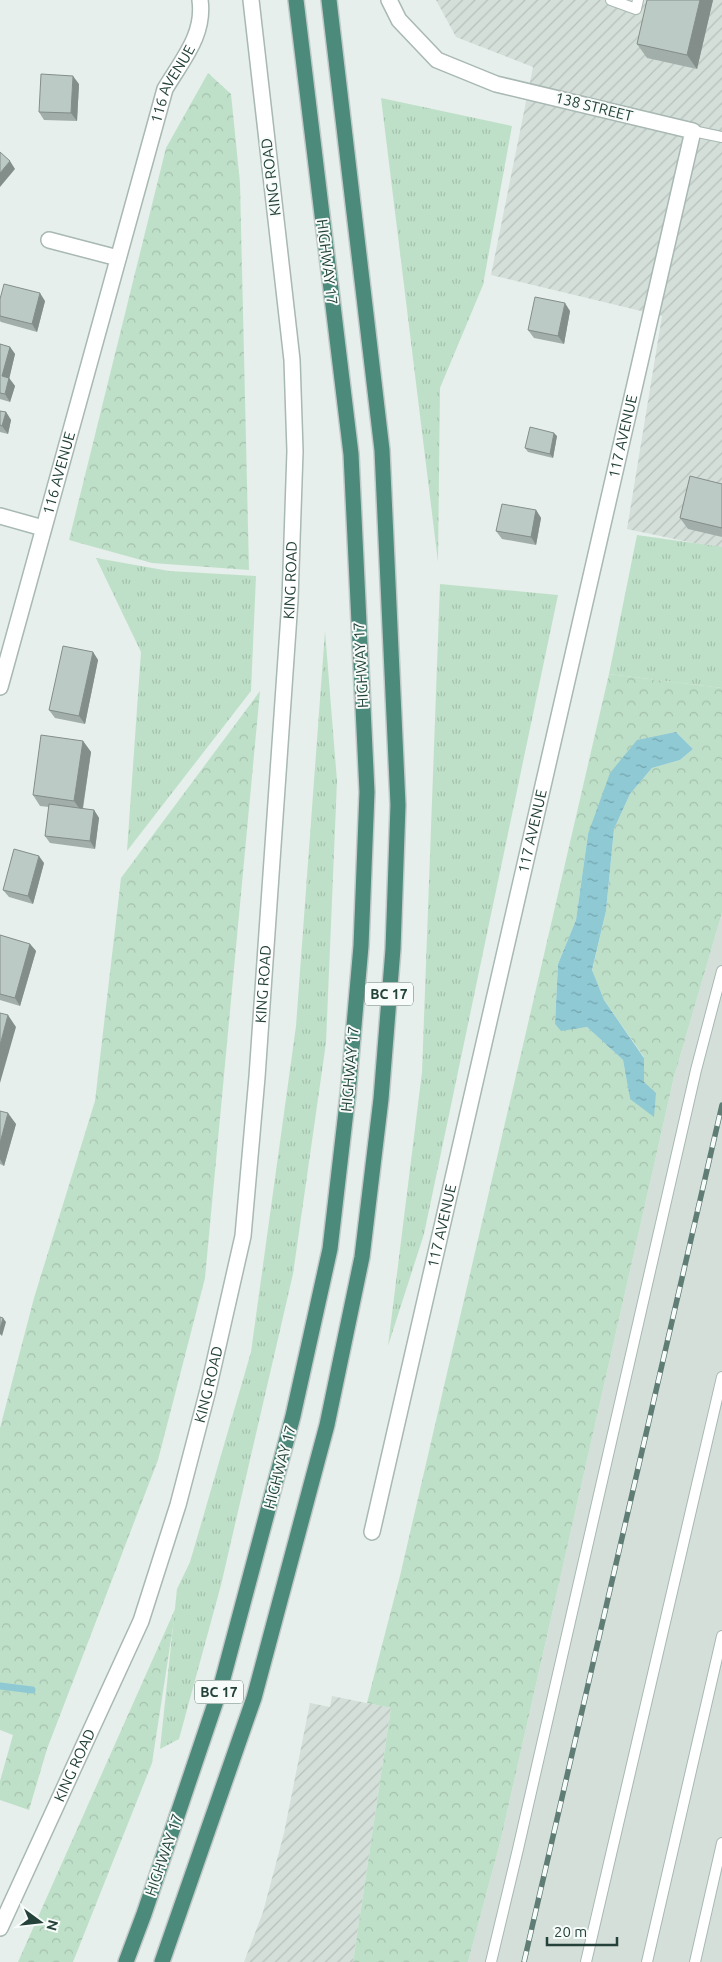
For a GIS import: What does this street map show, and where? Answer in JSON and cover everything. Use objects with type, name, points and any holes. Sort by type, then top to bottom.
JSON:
[{"type":"highway","name":"HIGHWAY 17","points":[[126,1962],[221,1686],[294,1416],[330,1250],[361,946],[367,792],[351,454],[296,0]]},
{"type":"highway","name":"HIGHWAY 17","points":[[162,1962],[254,1698],[327,1425],[362,1258],[381,1099],[393,949],[398,805],[382,450],[328,0]]},
{"type":"street","name":"116 AVENUE","points":[[0,687],[165,89],[196,38],[202,15],[200,0]]},
{"type":"street","name":"KING ROAD","points":[[0,1928],[142,1621],[178,1505],[208,1390],[242,1236],[257,1077],[288,620],[295,451],[292,360],[251,0]]},
{"type":"street","name":"138 STREET","points":[[389,0],[399,20],[437,60],[496,84],[693,131]]},
{"type":"street","name":"117 AVENUE","points":[[372,1532],[693,131]]},
{"type":"street","points":[[49,240],[118,258]]},
{"type":"street","points":[[0,516],[43,528]]},
{"type":"lane","points":[[610,0],[636,9],[638,0]]},
{"type":"lane","points":[[693,131],[722,137]]},
{"type":"lane","points":[[490,1962],[518,1849],[696,1070],[722,971]]},
{"type":"lane","points":[[586,1962],[722,1377]]},
{"type":"lane","points":[[647,1962],[722,1636]]},
{"type":"lane","points":[[695,1962],[722,1843]]},
{"type":"shaded area","points":[[436,0],[722,0],[722,549],[627,529],[662,316],[491,275],[533,67],[456,37]]},
{"type":"shaded area","points":[[722,913],[722,1962],[468,1962],[500,1843],[674,1077]]},
{"type":"shaded area","points":[[332,1696],[391,1708],[353,1962],[244,1962],[263,1912],[284,1833],[310,1703],[330,1707]]},
{"type":"green space","points":[[208,73],[231,94],[240,183],[249,570],[152,563],[69,540],[166,148]]},
{"type":"green space","points":[[381,98],[512,126],[483,285],[440,388],[438,562]]},
{"type":"green space","points":[[637,535],[722,547],[722,688],[609,674]]},
{"type":"green space","points":[[96,558],[169,571],[256,576],[251,691],[127,851],[141,652]]},
{"type":"green space","points":[[440,584],[558,595],[424,1234],[388,1346],[422,1072]]},
{"type":"green space","points":[[325,631],[337,781],[326,1043],[293,1274],[221,1585],[179,1739],[160,1749],[177,1589],[190,1562],[251,1352],[296,1026]]},
{"type":"green space","points":[[609,674],[722,688],[722,913],[674,1077],[500,1843],[468,1962],[353,1962],[391,1708],[367,1703],[400,1576]],"holes":[[[676,732],[693,749],[680,760],[652,768],[630,794],[614,829],[606,911],[592,971],[604,1000],[644,1057],[644,1082],[630,1099],[623,1060],[587,1027],[561,1030],[555,1024],[558,964],[576,920],[588,834]]]},
{"type":"green space","points":[[260,691],[205,1278],[158,1460],[47,1749],[29,1810],[0,1800],[0,1781],[13,1735],[0,1730],[0,1428],[34,1298],[95,1101],[121,878]]},
{"type":"green space","points":[[176,1607],[152,1763],[73,1962],[18,1962]]},
{"type":"water","points":[[676,732],[693,749],[680,760],[652,768],[630,794],[614,829],[606,911],[592,970],[604,1000],[644,1058],[644,1082],[656,1093],[654,1117],[630,1099],[623,1060],[587,1027],[561,1031],[555,1024],[558,964],[576,920],[588,834],[610,773],[637,740]]},
{"type":"building","points":[[647,0],[700,0],[687,55],[637,44]]},
{"type":"building","points":[[41,74],[73,76],[71,113],[39,112]]},
{"type":"building","points":[[0,152],[10,161],[0,173]]},
{"type":"building","points":[[4,284],[40,293],[32,324],[0,316],[0,299]]},
{"type":"building","points":[[535,297],[565,303],[558,336],[528,330]]},
{"type":"building","points":[[0,344],[10,347],[2,376],[9,378],[5,394],[0,393]]},
{"type":"building","points":[[0,411],[6,412],[2,426],[0,425]]},
{"type":"building","points":[[530,427],[554,433],[550,454],[525,448]]},
{"type":"building","points":[[690,476],[722,484],[722,528],[680,518]]},
{"type":"building","points":[[502,504],[536,510],[531,537],[496,531]]},
{"type":"building","points":[[63,646],[93,652],[79,716],[49,710]]},
{"type":"building","points":[[41,735],[83,741],[74,801],[33,795]]},
{"type":"building","points":[[49,804],[94,810],[90,841],[45,836]]},
{"type":"building","points":[[14,849],[39,856],[28,896],[3,890]]},
{"type":"building","points":[[0,935],[30,944],[15,998],[0,994]]},
{"type":"building","points":[[0,1013],[8,1015],[0,1045]]},
{"type":"building","points":[[0,1111],[8,1113],[0,1143]]},
{"type":"building","points":[[0,1317],[3,1318],[0,1329]]},
{"type":"waterway","points":[[0,1686],[32,1690]]},
{"type":"railway","points":[[524,1962],[722,1105]]}]
